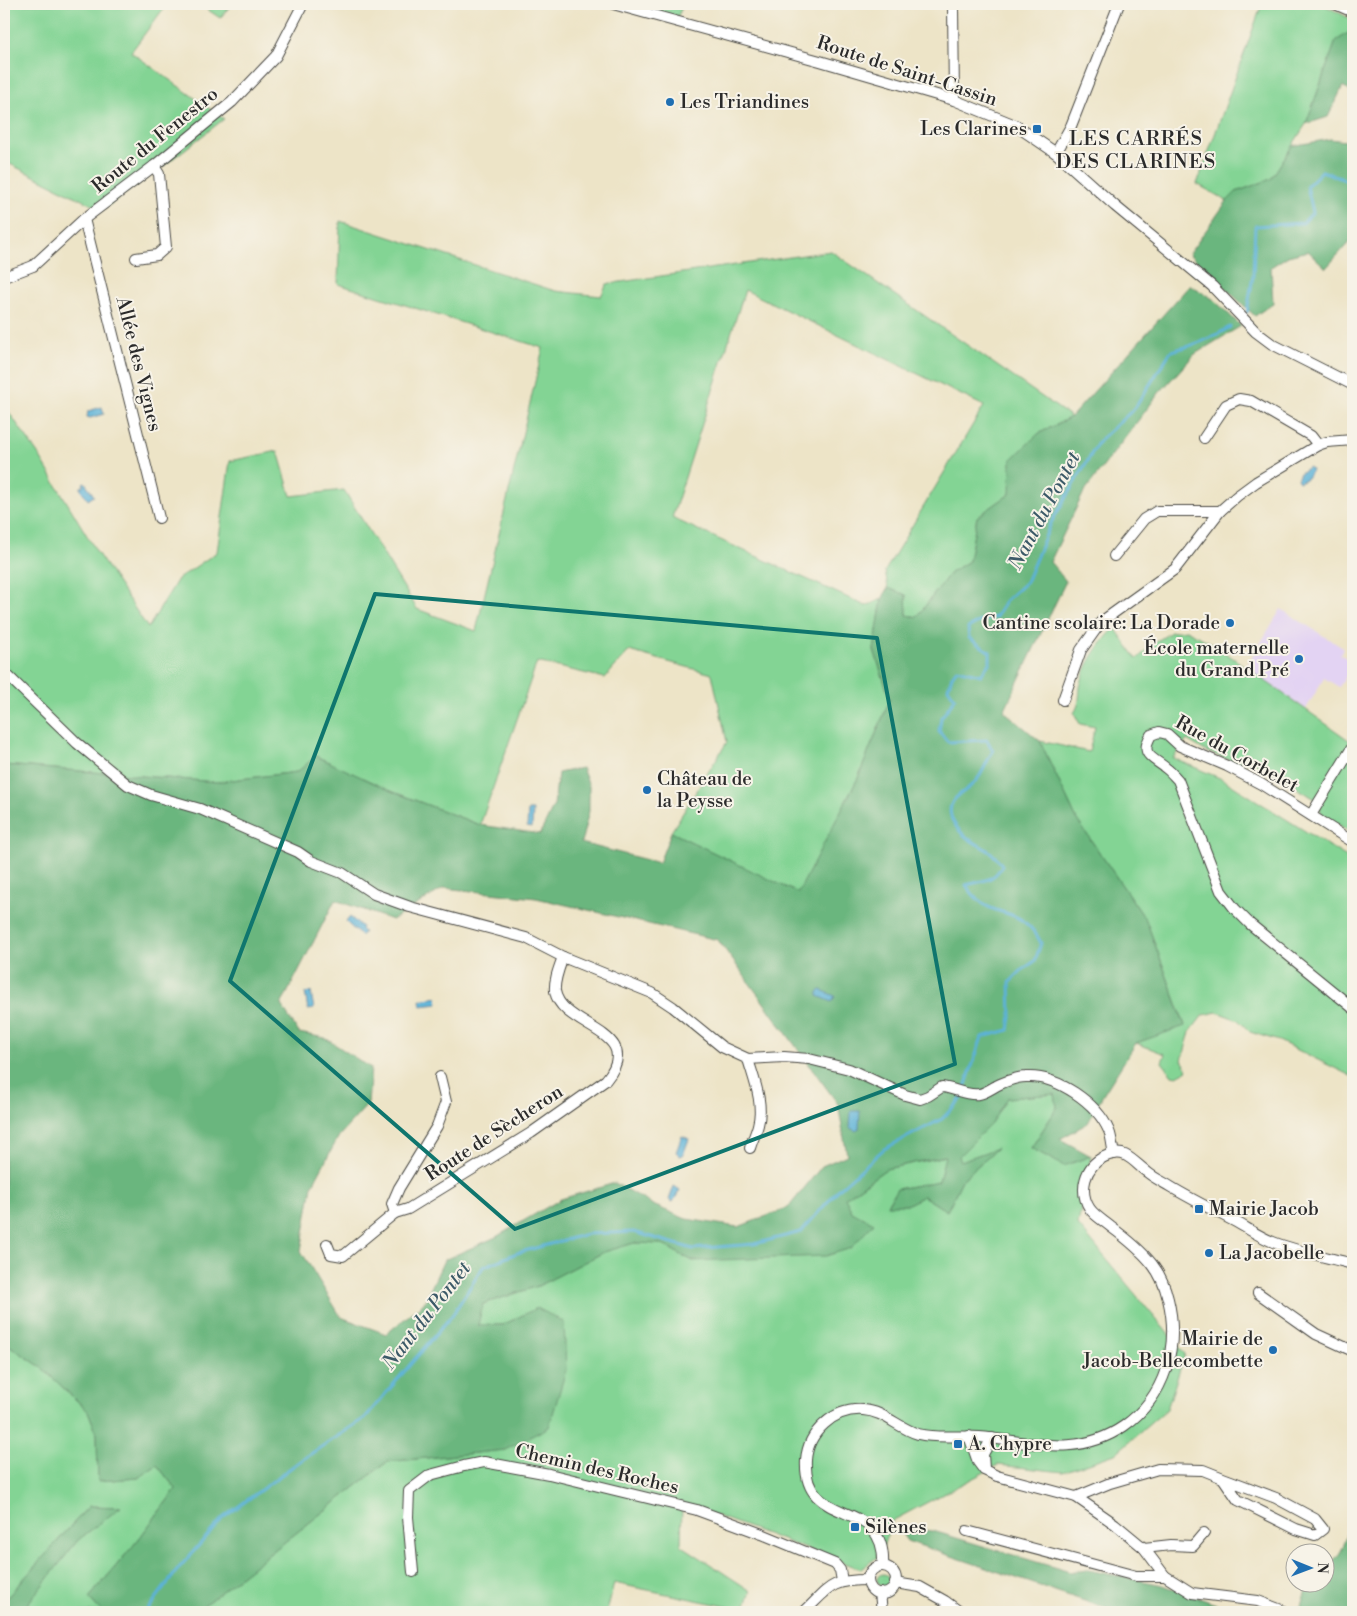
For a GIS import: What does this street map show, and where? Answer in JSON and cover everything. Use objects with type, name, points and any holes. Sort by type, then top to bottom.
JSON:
[{"type":"street","name":"Route du Fenestro","points":[[4,277],[33,266],[84,219],[154,166],[232,102],[276,56],[303,4]]},
{"type":"street","name":"Route de Saint-Cassin","points":[[613,4],[954,100],[1015,125],[1056,153],[1115,206],[1212,286],[1256,332],[1272,344],[1351,385]]},
{"type":"street","points":[[953,4],[954,100]]},
{"type":"street","points":[[1056,153],[1071,126],[1119,4]]},
{"type":"street","points":[[1335,4],[1353,12]]},
{"type":"street","points":[[136,258],[156,255],[166,246],[159,174],[154,166]]},
{"type":"street","name":"Allée des Vignes","points":[[84,219],[159,518]]},
{"type":"street","points":[[1204,438],[1226,405],[1239,399],[1258,405],[1311,436],[1318,445]]},
{"type":"street","points":[[1062,700],[1081,650],[1097,627],[1111,614],[1175,569],[1220,511],[1256,482],[1318,445],[1352,439]]},
{"type":"street","points":[[1114,556],[1144,519],[1157,511],[1220,511]]},
{"type":"street","points":[[4,672],[84,749],[128,785],[151,795],[200,809],[298,852],[311,861],[342,873],[374,894],[410,906],[526,938],[563,958],[652,992],[674,1006],[722,1047],[748,1059],[784,1057],[809,1059],[849,1069],[905,1095],[920,1099],[942,1087],[967,1094],[980,1094],[1002,1083],[1026,1077],[1048,1079],[1061,1084],[1080,1096],[1099,1116],[1109,1131],[1114,1154]]},
{"type":"street","name":"Rue du Corbelet","points":[[1353,842],[1260,784],[1227,766],[1180,746],[1167,734],[1159,732],[1151,735],[1148,740],[1145,747],[1148,755],[1152,760],[1166,768],[1178,780],[1222,891],[1231,903],[1250,924],[1353,1008]]},
{"type":"street","points":[[1311,815],[1353,747]]},
{"type":"street","name":"Route de Sècheron","points":[[440,1077],[446,1102],[437,1126],[399,1188],[392,1204],[395,1213],[408,1209],[522,1138],[606,1080],[615,1069],[616,1048],[612,1041],[568,1012],[559,1003],[555,991],[557,974],[563,958]]},
{"type":"street","points":[[748,1059],[758,1094],[759,1110],[758,1124],[750,1148]]},
{"type":"street","points":[[883,1566],[883,1548],[871,1527],[820,1501],[810,1488],[806,1466],[810,1443],[816,1432],[833,1417],[842,1413],[862,1410],[883,1415],[907,1430],[919,1434],[942,1437],[969,1436],[1028,1444],[1073,1446],[1093,1442],[1109,1435],[1134,1418],[1154,1396],[1164,1378],[1172,1351],[1173,1323],[1166,1291],[1159,1275],[1134,1245],[1090,1209],[1084,1198],[1084,1184],[1087,1173],[1103,1157],[1114,1154],[1126,1155],[1151,1175],[1174,1189],[1271,1241],[1353,1264]]},
{"type":"street","points":[[327,1244],[331,1254],[343,1256],[395,1213]]},
{"type":"street","points":[[1258,1293],[1316,1334],[1353,1351]]},
{"type":"street","points":[[969,1436],[978,1462],[984,1470],[997,1476],[1076,1497],[1115,1524],[1144,1548],[1166,1576],[1192,1593],[1258,1601],[1284,1610]]},
{"type":"street","points":[[984,1470],[983,1454],[992,1438]]},
{"type":"street","name":"Chemin des Roches","points":[[413,1572],[408,1517],[409,1491],[430,1475],[484,1462],[549,1474],[696,1510],[836,1564],[840,1570],[842,1581]]},
{"type":"street","points":[[1076,1497],[1110,1483],[1158,1469],[1203,1470],[1276,1498],[1315,1518],[1323,1529],[1315,1536],[1296,1529],[1238,1500],[1223,1478]]},
{"type":"street","points":[[967,1531],[1136,1576],[1166,1576]]},
{"type":"street","points":[[1144,1548],[1171,1545],[1193,1546],[1204,1534]]},
{"type":"street","points":[[878,1566],[883,1566],[893,1571],[896,1579],[892,1590],[880,1593],[870,1587],[868,1580],[871,1571],[878,1566]]},
{"type":"street","points":[[804,1612],[832,1585],[842,1581],[868,1580]]},
{"type":"street","points":[[895,1583],[920,1587],[960,1612]]},
{"type":"street","points":[[880,1593],[882,1612]]},
{"type":"highlighted area","points":[[375,594],[877,638],[955,1064],[515,1229],[230,981]]},
{"type":"shaded area","name":"École maternelle du Grand Pré","points":[[1281,609],[1343,648],[1340,654],[1353,663],[1352,676],[1346,676],[1339,687],[1324,678],[1306,709],[1246,667]]},
{"type":"green space","points":[[4,4],[167,4],[131,52],[224,119],[102,210],[4,161]]},
{"type":"green space","points":[[199,4],[232,4],[220,18]]},
{"type":"green space","points":[[620,4],[684,4],[675,21]]},
{"type":"green space","points":[[1262,4],[1322,4],[1353,20],[1353,30],[1336,41],[1306,124],[1271,179],[1236,192],[1227,201],[1197,184]]},
{"type":"green space","points":[[1353,30],[1353,94],[1343,86],[1328,117],[1306,124],[1336,41]]},
{"type":"green space","points":[[1330,139],[1353,142],[1353,238],[1326,268],[1308,251],[1288,256],[1271,267],[1273,303],[1255,316],[1189,254],[1227,201],[1236,192],[1271,179],[1292,146]]},
{"type":"green space","points":[[340,221],[555,291],[601,296],[607,284],[831,251],[1071,417],[1038,434],[1010,494],[977,517],[969,561],[950,573],[917,617],[907,615],[906,595],[888,588],[885,571],[984,406],[745,290],[672,518],[866,606],[882,599],[874,650],[890,699],[858,778],[798,894],[671,832],[727,742],[712,674],[629,651],[605,678],[537,662],[480,825],[391,791],[297,772],[216,782],[4,765],[4,405],[38,454],[98,554],[148,628],[178,579],[217,552],[230,461],[278,451],[291,496],[344,490],[417,609],[476,631],[543,348],[338,284]]},
{"type":"green space","points":[[1190,285],[1213,299],[1241,326],[1195,354],[1159,393],[1084,492],[1050,562],[1066,581],[1004,711],[1040,741],[1077,820],[1146,920],[1185,1026],[1136,1043],[1103,1095],[1088,1123],[1060,1139],[1091,1156],[1064,1166],[1031,1148],[1057,1108],[1055,1094],[1007,1098],[991,1124],[959,1156],[961,1161],[997,1148],[962,1180],[947,1211],[923,1196],[907,1205],[887,1205],[897,1189],[939,1181],[945,1156],[886,1169],[845,1198],[852,1212],[874,1223],[851,1248],[826,1256],[693,1261],[661,1244],[634,1243],[604,1252],[538,1286],[483,1304],[478,1325],[503,1325],[537,1308],[564,1322],[566,1370],[549,1427],[505,1450],[387,1462],[195,1612],[102,1612],[89,1598],[138,1540],[176,1489],[157,1465],[138,1478],[98,1481],[97,1434],[88,1411],[41,1367],[4,1342],[4,765],[216,782],[297,772],[316,756],[391,791],[480,825],[540,834],[554,805],[558,773],[582,768],[589,786],[589,811],[581,843],[659,863],[671,832],[798,893],[858,778],[890,699],[874,650],[882,599],[888,588],[906,595],[907,615],[917,617],[950,573],[969,561],[977,517],[1010,494],[1011,460],[1038,434],[1071,417]],"holes":[[[444,888],[536,898],[718,940],[838,1104],[847,1155],[822,1166],[788,1208],[738,1227],[686,1219],[653,1205],[615,1183],[561,1199],[496,1237],[444,1260],[424,1303],[386,1334],[341,1317],[301,1251],[312,1186],[339,1136],[368,1104],[371,1068],[325,1038],[299,1033],[281,1005],[335,900],[392,920]]]},
{"type":"green space","points":[[1115,628],[1137,659],[1154,643],[1171,632],[1186,630],[1213,644],[1353,743],[1353,834],[1322,814],[1315,799],[1256,763],[1229,760],[1205,751],[1187,740],[1173,758],[1222,779],[1353,861],[1353,1077],[1279,1041],[1250,1032],[1238,1020],[1217,1012],[1203,1015],[1190,1032],[1182,1060],[1188,1070],[1177,1076],[1172,1075],[1162,1062],[1165,1054],[1136,1043],[1185,1025],[1146,920],[1077,820],[1040,741],[1089,752],[1095,727],[1080,724],[1074,713],[1078,703],[1082,679],[1089,662],[1103,641]]},
{"type":"green space","points":[[1055,1094],[1057,1108],[1031,1148],[1064,1165],[1091,1156],[1078,1225],[1185,1354],[1167,1409],[1115,1454],[1063,1472],[998,1465],[892,1521],[880,1555],[861,1569],[682,1503],[681,1545],[751,1591],[744,1610],[614,1583],[607,1612],[195,1612],[387,1462],[505,1450],[537,1308],[503,1325],[477,1325],[483,1304],[538,1286],[604,1252],[634,1243],[661,1244],[693,1261],[852,1212],[844,1199],[886,1169],[946,1156],[939,1181],[898,1189],[887,1204],[907,1205],[923,1196],[947,1211],[962,1180],[996,1149],[961,1161],[958,1156],[991,1124],[1006,1098]]},
{"type":"green space","points":[[4,1342],[41,1367],[88,1411],[97,1434],[98,1481],[138,1478],[157,1465],[176,1489],[138,1540],[89,1598],[102,1612],[21,1612],[78,1540],[120,1507],[89,1506],[4,1601]]},
{"type":"green space","points":[[1353,1504],[1353,1612],[1299,1612],[1305,1594],[1334,1594],[1334,1560],[1343,1548]]},
{"type":"green space","points":[[89,1506],[121,1507],[78,1540],[21,1612],[4,1612],[4,1601]]},
{"type":"green space","points":[[912,1529],[933,1531],[1070,1572],[1088,1570],[1163,1585],[1213,1603],[1248,1612],[1117,1612],[907,1541],[900,1531]]},
{"type":"green space","points":[[885,1574],[888,1575],[888,1585],[881,1586],[878,1585],[877,1578],[878,1575]]},
{"type":"water","points":[[102,407],[104,414],[90,418],[87,417],[88,411]]},
{"type":"water","points":[[1309,467],[1312,470],[1307,478],[1299,482],[1297,479],[1300,473]]},
{"type":"water","points":[[85,482],[94,496],[88,500],[80,488]]},
{"type":"water","points":[[528,810],[533,810],[532,828],[527,827]]},
{"type":"water","points":[[350,917],[362,927],[361,929],[364,932],[361,936],[346,922]]},
{"type":"water","points":[[821,990],[835,996],[832,1002],[818,996],[818,992]]},
{"type":"water","points":[[311,992],[314,1009],[308,1010],[305,993]]},
{"type":"water","points":[[437,997],[438,1004],[421,1006],[420,1000]]},
{"type":"water","points":[[851,1111],[860,1111],[859,1129],[856,1131],[850,1128]]},
{"type":"water","points":[[682,1136],[689,1139],[683,1155],[680,1156],[676,1152]]},
{"type":"water","points":[[674,1186],[680,1190],[673,1202],[669,1200]]},
{"type":"waterway","points":[[1247,312],[1253,276],[1255,226],[1303,223],[1313,212],[1307,186],[1322,171],[1353,183]]},
{"type":"waterway","name":"Nant du Pontet","points":[[146,1612],[179,1568],[223,1518],[300,1461],[365,1418],[453,1314],[483,1267],[517,1253],[587,1234],[634,1232],[693,1249],[754,1244],[801,1232],[839,1189],[884,1149],[942,1119],[961,1099],[982,1037],[1009,1030],[1011,1016],[1010,982],[1035,961],[1041,943],[1023,921],[985,905],[966,885],[992,877],[1002,865],[993,854],[962,833],[954,823],[950,810],[954,800],[976,781],[993,751],[987,740],[948,742],[939,731],[941,718],[955,698],[948,688],[952,676],[957,669],[981,675],[990,662],[990,652],[969,638],[968,628],[980,621],[996,617],[1006,600],[1026,582],[1051,523],[1099,441],[1135,408],[1171,351],[1202,342],[1230,327]]},
{"type":"place","name":"Les Triandines","points":[[670,102]]},
{"type":"place","name":"Les Clarines","points":[[1037,129]]},
{"type":"place","name":"Cantine scolaire: La Dorade","points":[[1230,623]]},
{"type":"place","name":"École maternelle du Grand Pré","points":[[1299,659]]},
{"type":"place","name":"Château de la Peysse","points":[[647,790]]},
{"type":"place","name":"Mairie Jacob","points":[[1199,1209]]},
{"type":"place","name":"La Jacobelle","points":[[1209,1253]]},
{"type":"place","name":"Mairie de Jacob-Bellecombette","points":[[1273,1350]]},
{"type":"place","name":"A. Chypre","points":[[958,1444]]},
{"type":"place","name":"Silènes","points":[[855,1527]]},
{"type":"district","name":"LES CARRÉS DES CLARINES","points":[[1136,150]]}]
